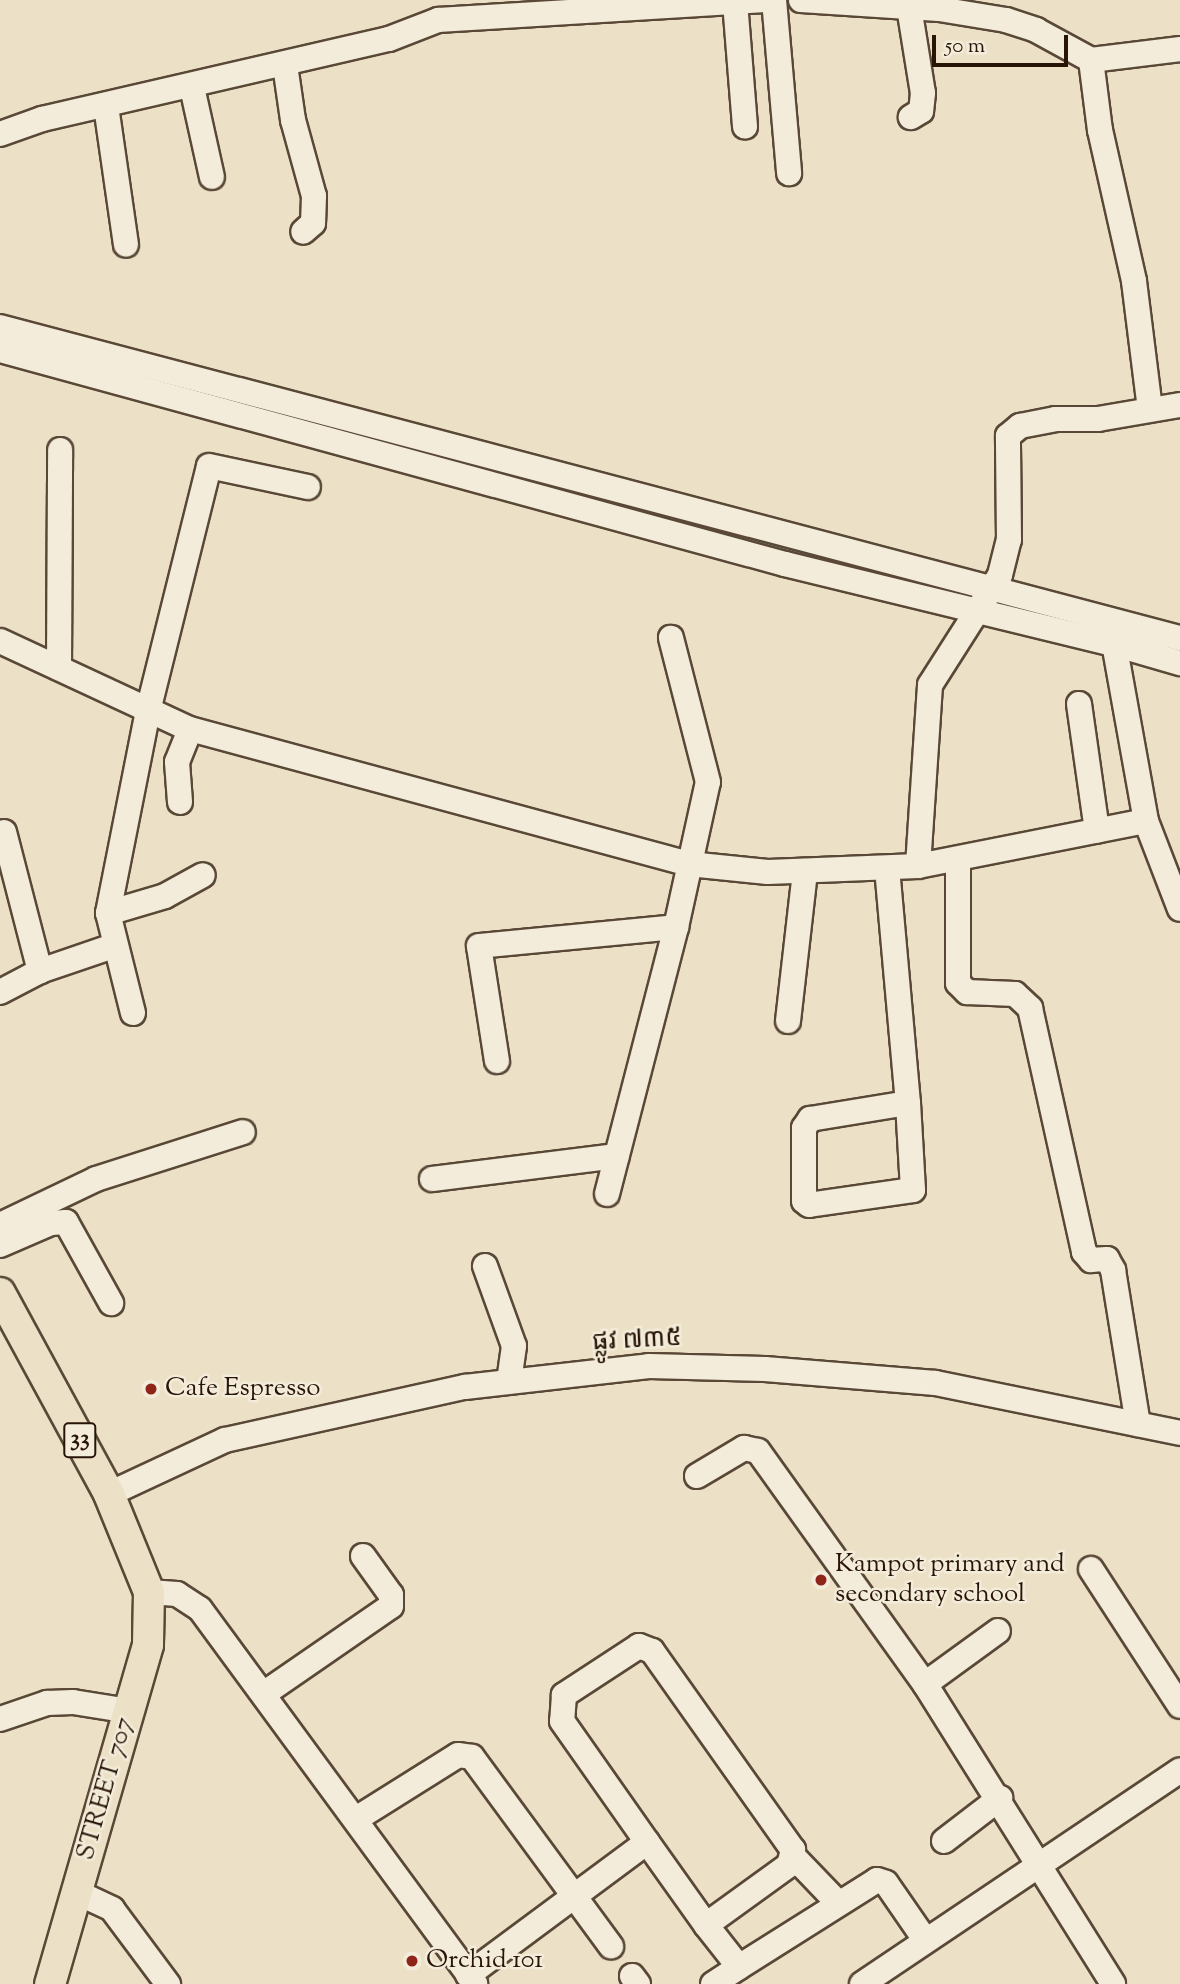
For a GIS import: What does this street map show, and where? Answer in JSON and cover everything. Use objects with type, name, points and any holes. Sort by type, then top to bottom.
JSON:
[{"type":"main road","name":"33","points":[[0,1293],[110,1494],[149,1592]]},
{"type":"main road","name":"STREET 707","points":[[50,1984],[148,1645],[149,1592]]},
{"type":"street","points":[[0,134],[42,119],[192,87],[389,39],[438,20],[561,8],[765,0]]},
{"type":"street","points":[[774,0],[789,173]]},
{"type":"street","points":[[801,0],[909,7],[939,4],[1036,30],[1091,60],[1180,49]]},
{"type":"street","points":[[735,2],[745,127]]},
{"type":"street","points":[[909,7],[923,93],[921,111],[911,117]]},
{"type":"street","points":[[1091,60],[1100,130],[1134,281],[1150,409]]},
{"type":"street","points":[[285,65],[293,120],[314,196],[313,223],[303,232]]},
{"type":"street","points":[[192,87],[212,177]]},
{"type":"street","points":[[106,106],[127,245]]},
{"type":"street","points":[[0,327],[1180,638]]},
{"type":"street","points":[[0,350],[772,561],[1114,644],[1180,663]]},
{"type":"street","points":[[918,866],[930,685],[993,588],[1009,540],[1004,447],[1012,430],[1055,419],[1098,419],[1180,405]]},
{"type":"street","points":[[59,668],[60,450]]},
{"type":"street","points":[[133,1013],[113,946],[108,913],[148,711],[209,466],[308,487]]},
{"type":"street","points":[[607,1194],[676,927],[708,782],[671,638]]},
{"type":"street","points":[[0,642],[190,729],[689,864],[805,871],[918,866],[958,861],[1146,821]]},
{"type":"street","points":[[1114,644],[1146,821],[1175,875],[1180,909]]},
{"type":"street","points":[[1079,704],[1097,831]]},
{"type":"street","points":[[180,802],[177,762],[190,729]]},
{"type":"street","points":[[4,832],[40,971]]},
{"type":"street","points":[[958,861],[958,983],[967,992],[1015,995],[1030,1008],[1084,1252],[1091,1260],[1107,1259],[1114,1270],[1138,1424]]},
{"type":"street","points":[[887,868],[908,1103],[913,1190],[809,1205],[804,1201],[804,1128],[810,1119],[908,1103]]},
{"type":"street","points":[[788,1021],[805,871]]},
{"type":"street","points":[[108,913],[165,896],[203,875]]},
{"type":"street","points":[[497,1061],[479,946],[676,927]]},
{"type":"street","points":[[0,992],[40,971],[113,946]]},
{"type":"street","points":[[0,1225],[96,1179],[243,1132]]},
{"type":"street","points":[[432,1179],[617,1156]]},
{"type":"street","points":[[0,1245],[51,1223],[66,1222],[111,1303]]},
{"type":"street","points":[[485,1266],[513,1346],[509,1382]]},
{"type":"street","name":"ផ្លូវ ៧៣៥","points":[[110,1494],[225,1440],[464,1387],[649,1366],[765,1369],[935,1383],[1180,1433]]},
{"type":"street","points":[[696,1476],[744,1448],[756,1448],[925,1684],[1000,1798],[1113,1984]]},
{"type":"street","points":[[265,1693],[391,1606],[391,1595],[363,1556]]},
{"type":"street","points":[[1091,1569],[1180,1706]]},
{"type":"street","points":[[149,1592],[177,1594],[200,1609],[265,1693],[471,1979],[572,1897],[647,1842]]},
{"type":"street","points":[[925,1684],[998,1631]]},
{"type":"street","points":[[706,1925],[789,1866],[793,1856],[791,1845],[660,1662],[648,1648],[639,1646],[572,1688],[564,1695],[560,1713],[568,1731],[706,1925],[739,1967]]},
{"type":"street","points":[[0,1719],[60,1703],[129,1711]]},
{"type":"street","points":[[356,1819],[465,1754],[472,1757],[572,1897],[611,1946]]},
{"type":"street","points":[[862,1984],[1180,1770]]},
{"type":"street","points":[[944,1841],[1000,1798]]},
{"type":"street","points":[[793,1856],[838,1903]]},
{"type":"street","points":[[713,1984],[865,1884],[886,1883],[926,1941]]},
{"type":"street","points":[[76,1892],[112,1909],[167,1984]]},
{"type":"waterway","points":[[358,435],[961,594]]},
{"type":"place","name":"Cafe Espresso","points":[[151,1389]]},
{"type":"place","name":"Kampot primary and secondary school","points":[[821,1580]]},
{"type":"place","name":"Orchid 101","points":[[412,1961]]}]
